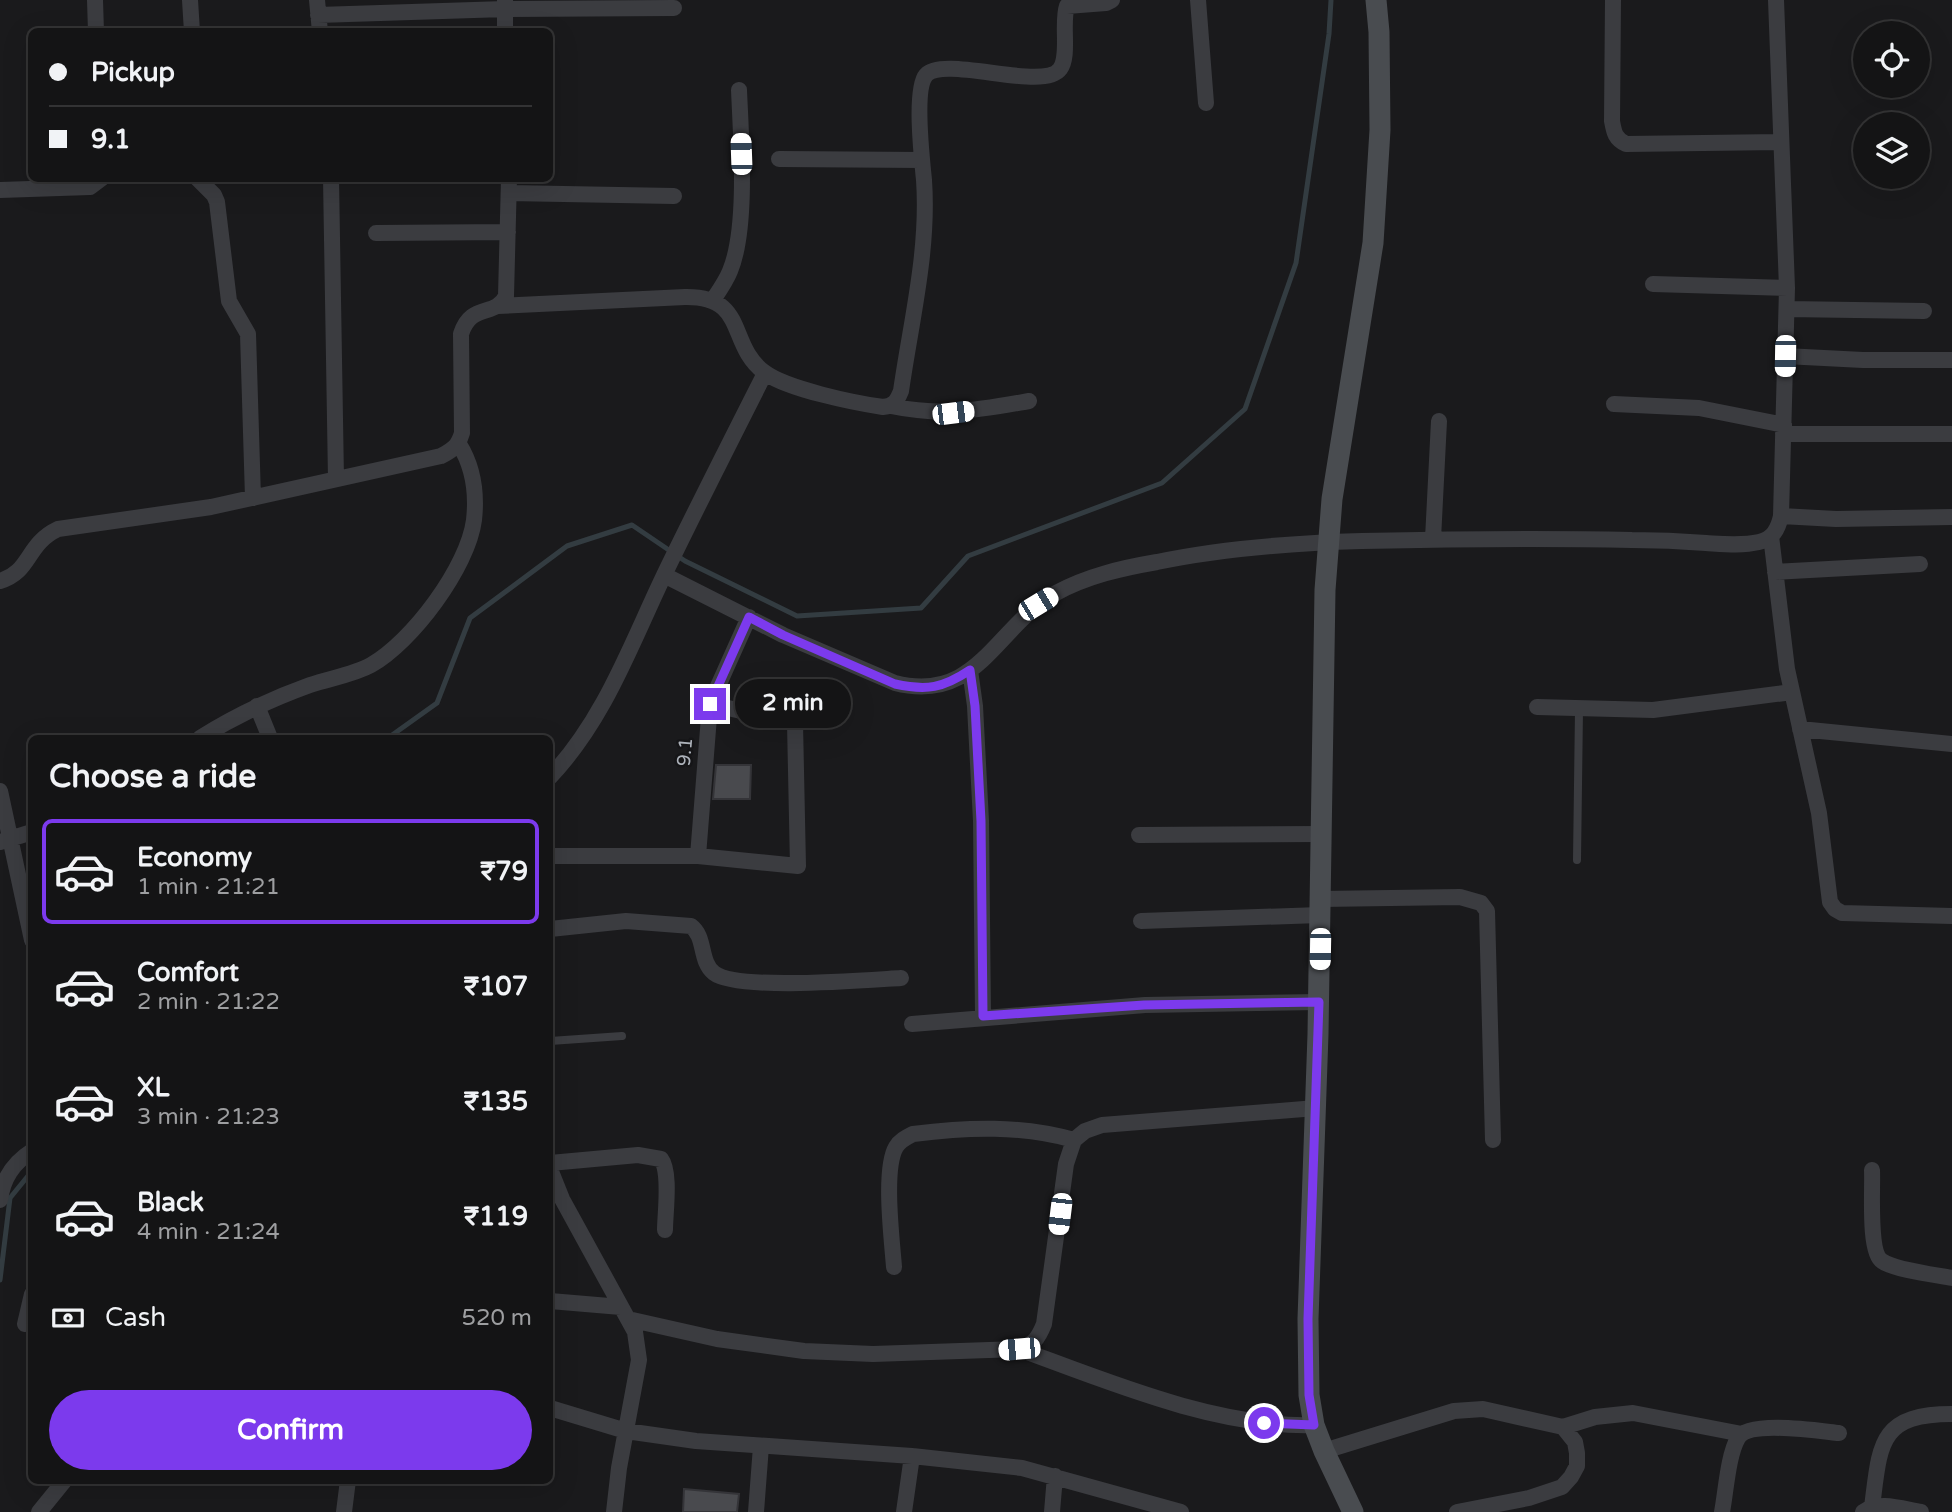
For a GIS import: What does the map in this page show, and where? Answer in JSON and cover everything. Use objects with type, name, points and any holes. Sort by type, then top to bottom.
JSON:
[{"type":"main road","points":[[1353,1512],[1314,1425],[1309,1395],[1308,1319],[1317,1108],[1324,646],[1329,542],[1342,433],[1373,243],[1380,130],[1380,32],[1376,0]]},
{"type":"street","points":[[95,0],[96,28]]},
{"type":"street","points":[[190,0],[192,28]]},
{"type":"street","points":[[891,406],[901,391],[925,230],[921,83],[929,72],[945,69],[1025,76],[1054,74],[1060,70],[1063,62],[1067,6],[1106,3],[1112,0]]},
{"type":"street","points":[[1198,0],[1206,103]]},
{"type":"street","points":[[1613,0],[1612,121],[1619,141],[1626,144],[1781,142]]},
{"type":"street","points":[[665,572],[783,635],[903,686],[931,688],[951,682],[970,670],[1038,604],[1058,592],[1123,568],[1199,553],[1329,542],[1433,539],[1560,538],[1740,544],[1760,542],[1778,528],[1781,516],[1784,430],[1787,288],[1776,0]]},
{"type":"street","points":[[505,4],[505,28]]},
{"type":"street","points":[[320,28],[318,7],[505,4],[674,8]]},
{"type":"street","points":[[713,300],[730,271],[736,249],[741,174],[739,90]]},
{"type":"street","points":[[779,159],[922,160]]},
{"type":"street","points":[[0,190],[90,187],[97,182]]},
{"type":"street","points":[[201,182],[217,202],[229,301],[248,334],[253,498]]},
{"type":"street","points":[[331,182],[337,479]]},
{"type":"street","points":[[205,735],[257,706],[369,666],[391,651],[425,616],[446,586],[463,553],[474,523],[476,493],[467,456],[459,444],[463,421],[461,334],[469,317],[503,302],[507,288],[509,186],[674,196]]},
{"type":"street","points":[[376,233],[508,232]]},
{"type":"street","points":[[1653,284],[1787,288]]},
{"type":"street","points":[[498,306],[699,297],[722,305],[754,362],[765,373],[783,382],[833,397],[922,413],[953,413],[1029,401]]},
{"type":"street","points":[[1787,309],[1924,311]]},
{"type":"street","points":[[1785,356],[1863,360],[1952,360]]},
{"type":"street","points":[[553,773],[587,732],[620,673],[665,572],[765,373]]},
{"type":"street","points":[[1615,404],[1699,408],[1784,430],[1952,434]]},
{"type":"street","points":[[1433,539],[1439,421]]},
{"type":"street","points":[[0,581],[16,574],[36,543],[45,535],[58,530],[164,515],[253,498],[441,456],[459,444]]},
{"type":"street","points":[[1781,516],[1836,519],[1952,517]]},
{"type":"street","points":[[1771,536],[1792,692],[1819,813],[1830,902],[1842,913],[1952,916]]},
{"type":"street","points":[[1775,572],[1920,564]]},
{"type":"street","name":"9.1","points":[[698,856],[710,704],[749,617]]},
{"type":"street","points":[[970,670],[975,706],[981,821],[983,1016]]},
{"type":"street","points":[[1537,707],[1653,710],[1792,692]]},
{"type":"street","points":[[553,856],[698,856],[797,866],[795,723],[710,704]]},
{"type":"street","points":[[257,706],[269,735]]},
{"type":"street","points":[[1800,729],[1952,744]]},
{"type":"street","points":[[0,791],[5,841],[28,925]]},
{"type":"street","points":[[5,841],[28,833]]},
{"type":"street","points":[[1139,835],[1321,834]]},
{"type":"street","points":[[1141,921],[1460,897],[1481,903],[1487,911],[1493,1140]]},
{"type":"street","points":[[553,929],[626,921],[691,926],[699,935],[710,969],[715,974],[731,980],[780,982],[901,978]]},
{"type":"street","points":[[912,1024],[983,1016],[1144,1005],[1319,1002]]},
{"type":"street","points":[[553,1301],[624,1313],[717,1339],[804,1351],[873,1354],[1019,1349],[1031,1345],[1039,1338],[1044,1324],[1066,1164],[1074,1140],[1085,1130],[1102,1125],[1317,1108]]},
{"type":"street","points":[[894,1267],[890,1174],[896,1147],[903,1139],[913,1134],[985,1128],[1025,1130],[1074,1140]]},
{"type":"street","points":[[0,1200],[8,1174],[16,1162],[28,1154]]},
{"type":"street","points":[[553,1163],[638,1154],[661,1159],[665,1164],[666,1174],[665,1230]]},
{"type":"street","points":[[0,1157],[8,1174]]},
{"type":"street","points":[[1872,1170],[1873,1233],[1878,1258],[1884,1263],[1952,1278]]},
{"type":"street","points":[[553,1184],[558,1209],[635,1332],[639,1360],[614,1512]]},
{"type":"street","points":[[24,1324],[28,1309]]},
{"type":"street","points":[[1019,1349],[1105,1380],[1210,1411],[1264,1423],[1314,1425]]},
{"type":"street","points":[[553,1409],[626,1431],[696,1441],[972,1461],[1055,1475],[1181,1512]]},
{"type":"street","points":[[1324,1451],[1426,1419],[1470,1409],[1483,1409],[1563,1427],[1595,1417],[1633,1413],[1742,1434],[1760,1429],[1839,1433]]},
{"type":"street","points":[[1921,1512],[1868,1509],[1878,1460],[1889,1433],[1896,1426],[1915,1418],[1952,1414]]},
{"type":"street","points":[[1457,1512],[1529,1498],[1562,1487],[1577,1466],[1575,1442],[1563,1427]]},
{"type":"street","points":[[1723,1512],[1734,1449],[1742,1434]]},
{"type":"street","points":[[756,1512],[761,1446]]},
{"type":"street","points":[[904,1512],[912,1456]]},
{"type":"street","points":[[1052,1512],[1055,1475]]},
{"type":"street","points":[[39,1512],[62,1484]]},
{"type":"street","points":[[344,1512],[348,1484]]},
{"type":"street","points":[[1121,1512],[1122,1495]]},
{"type":"lane","points":[[1577,860],[1579,710]]},
{"type":"lane","points":[[553,1041],[622,1036]]},
{"type":"building","points":[[716,765],[751,765],[750,799],[713,799]]},
{"type":"building","points":[[684,1489],[739,1494],[737,1512],[683,1512]]},
{"type":"waterway","points":[[392,735],[437,703],[470,618],[567,546],[632,525],[685,561],[797,616],[921,608],[968,556],[1162,483],[1245,409],[1296,263],[1329,34],[1331,0]]},
{"type":"waterway","points":[[0,1280],[10,1198],[28,1176]]},
{"type":"route","points":[[710,704],[749,617],[783,635],[895,684],[931,688],[951,682],[970,670],[975,706],[981,821],[983,1016],[1144,1005],[1319,1002],[1308,1319],[1309,1395],[1314,1425],[1264,1423]]}]
